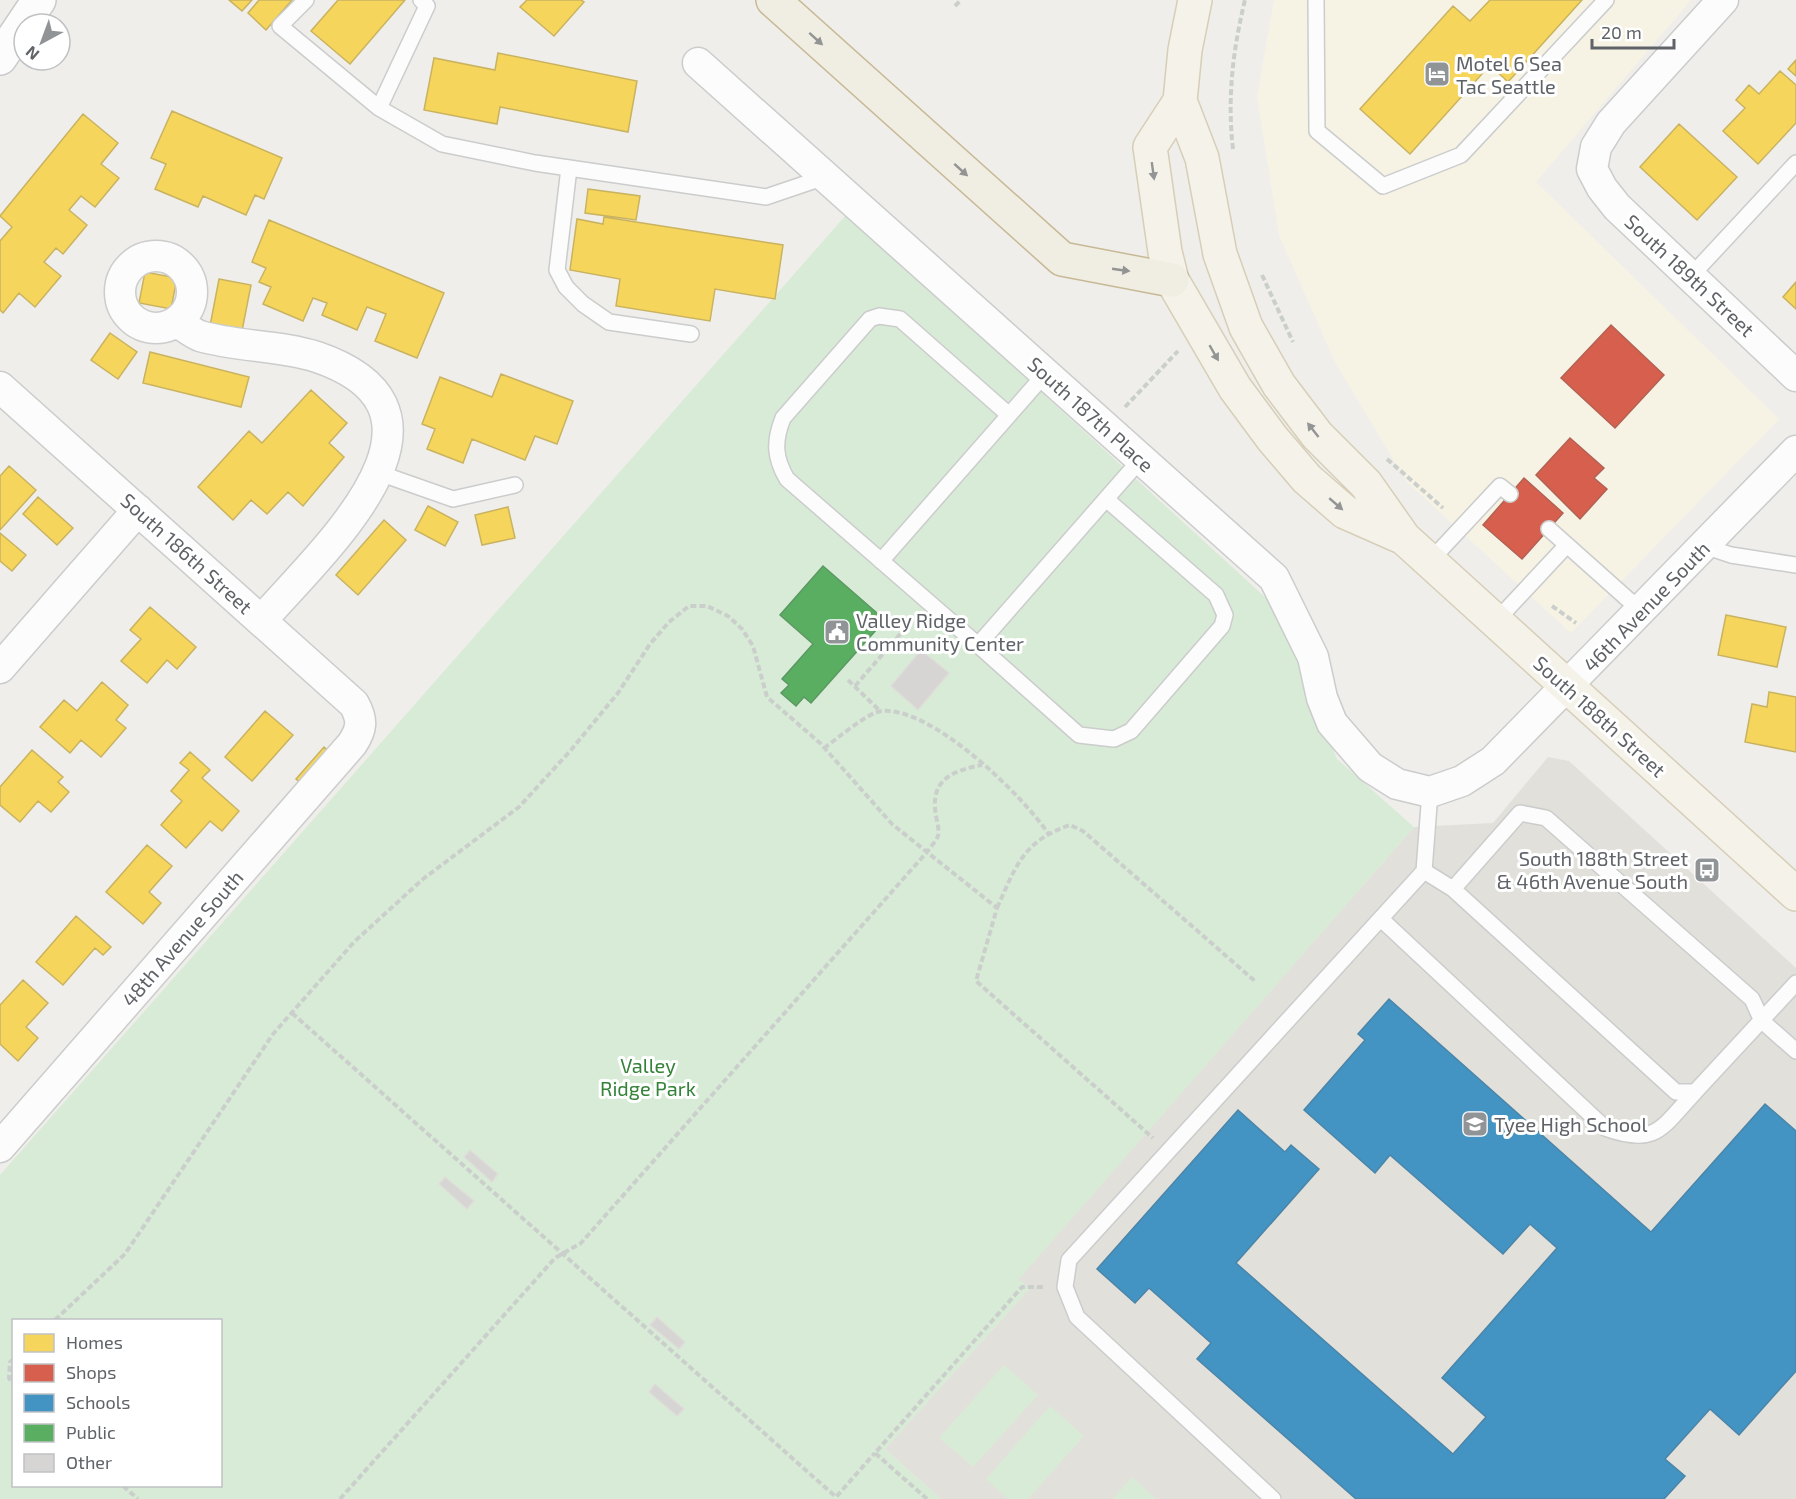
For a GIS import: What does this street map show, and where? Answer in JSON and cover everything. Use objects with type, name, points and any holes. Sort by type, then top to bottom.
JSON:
[{"type":"highway","points":[[773,0],[1062,259],[1172,280]]},
{"type":"main road","points":[[0,28],[38,0]]},
{"type":"main road","points":[[0,58],[38,0]]},
{"type":"main road","name":"South 188th Street","points":[[1195,0],[1185,50],[1180,101],[1202,158],[1220,254],[1246,327],[1279,385],[1310,427],[1366,484],[1404,538],[1796,894]]},
{"type":"main road","name":"South 188th Street","points":[[1180,101],[1150,147],[1164,252],[1172,280],[1235,388],[1272,438],[1307,479],[1345,512],[1404,538]]},
{"type":"street","name":"South 189th Street","points":[[1723,0],[1611,123],[1596,147],[1592,169],[1602,188],[1617,207],[1796,376]]},
{"type":"street","name":"South 187th Place","points":[[698,63],[1274,578],[1313,657],[1322,698],[1332,723],[1370,767],[1397,784],[1430,792]]},
{"type":"street","points":[[177,322],[199,336],[317,357],[360,378],[379,396],[388,419],[387,448],[379,473],[360,505],[262,620]]},
{"type":"street","name":"South 186th Street","points":[[0,387],[354,704],[362,727]]},
{"type":"street","name":"46th Avenue South","points":[[1430,792],[1462,781],[1493,761],[1568,687],[1796,451]]},
{"type":"street","points":[[0,668],[138,510]]},
{"type":"street","name":"48th Avenue South","points":[[0,1146],[352,744],[362,727]]},
{"type":"lane","points":[[306,0],[280,26],[379,108],[442,144],[569,168],[766,197],[825,177]]},
{"type":"lane","points":[[379,108],[427,6],[421,0]]},
{"type":"lane","points":[[1316,0],[1317,131],[1383,186],[1461,155],[1606,0]]},
{"type":"lane","points":[[1691,276],[1796,163]]},
{"type":"lane","points":[[569,168],[557,270],[566,287],[583,304],[609,322],[691,334]]},
{"type":"lane","points":[[1009,415],[900,320],[879,316],[870,319],[783,418],[776,435],[776,452],[788,479],[1079,735],[1114,739],[1131,731],[1222,626],[1225,615],[1216,596],[1106,499]]},
{"type":"lane","points":[[881,561],[1045,374]]},
{"type":"lane","points":[[978,645],[1141,459]]},
{"type":"lane","points":[[379,473],[453,499],[515,485]]},
{"type":"lane","points":[[1430,561],[1500,486],[1510,494]]},
{"type":"lane","points":[[1549,529],[1641,611]]},
{"type":"lane","points":[[1496,621],[1567,545]]},
{"type":"lane","points":[[1704,546],[1731,555],[1796,565]]},
{"type":"lane","points":[[1273,1499],[1077,1317],[1065,1287],[1069,1260],[1424,871],[1430,792]]},
{"type":"lane","points":[[1453,889],[1520,813],[1546,818],[1752,999],[1762,1021],[1796,1051]]},
{"type":"lane","points":[[1424,871],[1453,889],[1676,1092],[1695,1092]]},
{"type":"lane","points":[[1381,919],[1605,1128],[1628,1137],[1656,1133],[1796,983]]},
{"type":"path","points":[[956,6],[961,0]]},
{"type":"path","points":[[1233,154],[1230,122],[1231,83],[1236,38],[1245,0]]},
{"type":"path","points":[[1259,269],[1296,348]]},
{"type":"path","points":[[1125,407],[1178,351]]},
{"type":"path","points":[[1385,457],[1443,508]]},
{"type":"path","points":[[855,686],[928,602]]},
{"type":"path","points":[[56,1319],[125,1254],[273,1034],[354,942],[423,879],[519,807],[611,701],[650,644],[669,622],[689,606],[707,606],[728,616],[742,629],[753,646],[767,697],[824,748],[892,824],[997,908]]},
{"type":"path","points":[[1552,606],[1576,623]]},
{"type":"path","points":[[848,680],[879,710],[890,711],[940,729],[1017,794],[1048,833]]},
{"type":"path","points":[[824,748],[879,710]]},
{"type":"path","points":[[340,1499],[555,1258],[581,1244],[927,852],[938,836],[934,807],[935,794],[940,783],[960,769],[982,765]]},
{"type":"path","points":[[1157,1141],[976,981],[997,908],[1019,860],[1048,833],[1070,825],[1083,831],[1256,982]]},
{"type":"path","points":[[292,1012],[836,1498],[1022,1287],[1065,1287]]},
{"type":"path","points":[[12,1360],[9,1378],[12,1383]]},
{"type":"path","points":[[875,1454],[927,1499]]},
{"type":"path","points":[[125,1487],[138,1499]]},
{"type":"shaded area","points":[[1274,0],[1691,0],[1536,182],[1779,419],[1571,633],[1407,482],[1335,362],[1279,235],[1257,97]]},
{"type":"shaded area","name":"Tyee High School","points":[[1548,757],[1569,761],[1796,968],[1796,1499],[941,1499],[885,1449],[1029,1289],[1018,1279],[1414,827],[1493,823]]},
{"type":"green space","name":"Valley Ridge Park","points":[[847,214],[1279,610],[1298,656],[1317,713],[1337,759],[1414,827],[1019,1279],[1029,1289],[885,1449],[941,1499],[0,1499],[0,1175]]},
{"type":"green space","points":[[1004,1365],[1038,1395],[973,1467],[939,1438]]},
{"type":"green space","points":[[1050,1406],[1084,1436],[1028,1499],[1008,1499],[986,1479]]},
{"type":"green space","points":[[1132,1477],[1156,1499],[1113,1499]]},
{"type":"building: Homes","points":[[229,0],[252,0],[242,11]]},
{"type":"building: Homes","points":[[259,0],[292,0],[266,30],[248,13]]},
{"type":"building: Homes","points":[[338,0],[405,0],[350,64],[311,31]]},
{"type":"building: Homes","points":[[527,0],[581,0],[584,2],[554,36],[520,7]]},
{"type":"building: Homes","name":"Motel 6 Sea Tac Seattle","points":[[1490,0],[1582,0],[1508,82],[1490,65],[1410,154],[1360,109],[1453,6],[1470,21]]},
{"type":"building: Homes","points":[[498,53],[637,81],[628,132],[500,107],[497,124],[424,110],[434,58],[495,70]]},
{"type":"building: Homes","points":[[1796,60],[1796,76],[1788,69]]},
{"type":"building: Homes","points":[[1780,71],[1796,85],[1796,123],[1758,164],[1723,131],[1745,108],[1736,100],[1749,85],[1759,94]]},
{"type":"building: Homes","points":[[172,111],[282,158],[264,199],[255,195],[246,215],[203,196],[198,207],[155,189],[166,164],[151,158]]},
{"type":"building: Homes","points":[[83,114],[118,143],[101,164],[119,178],[95,207],[81,196],[69,210],[87,225],[63,254],[56,248],[44,262],[61,276],[35,307],[19,293],[3,313],[0,310],[0,241],[12,227],[0,216]]},
{"type":"building: Homes","points":[[1679,124],[1737,177],[1697,220],[1640,167]]},
{"type":"building: Homes","points":[[588,189],[640,196],[636,220],[585,213]]},
{"type":"building: Homes","points":[[604,217],[783,245],[775,299],[715,289],[710,321],[616,306],[620,279],[570,270],[577,219],[603,224]]},
{"type":"building: Homes","points":[[269,220],[444,293],[417,358],[375,341],[386,314],[367,307],[357,330],[322,315],[327,303],[313,298],[303,321],[263,304],[271,287],[259,282],[266,268],[252,262]]},
{"type":"building: Homes","points":[[145,272],[177,278],[171,309],[139,303]]},
{"type":"building: Homes","points":[[219,279],[251,285],[242,331],[210,326]]},
{"type":"building: Homes","points":[[1796,282],[1796,309],[1783,297]]},
{"type":"building: Homes","points":[[110,333],[137,352],[118,379],[91,360]]},
{"type":"building: Homes","points":[[150,352],[249,377],[241,407],[143,383]]},
{"type":"building: Homes","points":[[501,374],[573,401],[557,444],[535,436],[525,460],[472,439],[463,463],[427,449],[435,429],[422,424],[440,377],[492,397]]},
{"type":"building: Homes","points":[[311,390],[347,423],[329,443],[344,457],[303,506],[288,492],[267,514],[251,500],[233,520],[198,487],[249,431],[262,443]]},
{"type":"building: Homes","points":[[9,466],[36,490],[0,530],[0,476]]},
{"type":"building: Homes","points":[[38,497],[73,528],[57,545],[23,514]]},
{"type":"building: Homes","points":[[428,506],[458,522],[445,546],[415,530]]},
{"type":"building: Homes","points":[[508,507],[515,538],[482,545],[475,515]]},
{"type":"building: Homes","points":[[384,520],[406,540],[358,595],[336,575]]},
{"type":"building: Homes","points":[[0,533],[26,555],[12,571],[0,561]]},
{"type":"building: Homes","points":[[150,607],[196,647],[177,669],[167,660],[147,683],[121,661],[141,639],[130,630]]},
{"type":"building: Homes","points":[[1726,615],[1786,627],[1777,667],[1718,655]]},
{"type":"building: Homes","points":[[102,682],[128,705],[116,720],[126,728],[101,757],[81,740],[70,753],[40,727],[64,700],[77,711]]},
{"type":"building: Homes","points":[[1769,692],[1796,697],[1796,752],[1745,742],[1752,704],[1767,707]]},
{"type":"building: Homes","points":[[265,711],[293,735],[252,781],[225,757]]},
{"type":"building: Homes","points":[[324,747],[332,754],[304,786],[296,779]]},
{"type":"building: Homes","points":[[32,750],[63,777],[58,782],[69,792],[51,812],[38,801],[20,822],[0,805],[0,787]]},
{"type":"building: Homes","points":[[190,752],[210,770],[202,778],[239,811],[222,831],[210,821],[186,848],[161,825],[182,801],[171,791],[189,770],[180,763]]},
{"type":"building: Homes","points":[[147,845],[172,866],[149,892],[161,903],[143,924],[106,892]]},
{"type":"building: Homes","points":[[76,916],[111,947],[103,955],[95,948],[63,985],[36,962]]},
{"type":"building: Homes","points":[[23,980],[48,1003],[26,1027],[38,1038],[18,1061],[0,1044],[0,1005]]},
{"type":"building: Shops","points":[[1611,325],[1664,375],[1615,428],[1561,378]]},
{"type":"building: Shops","points":[[1570,438],[1604,468],[1594,478],[1607,489],[1580,519],[1536,475]]},
{"type":"building: Shops","points":[[1524,478],[1563,513],[1522,559],[1483,525]]},
{"type":"building: Schools","name":"Tyee High School","points":[[1389,999],[1651,1232],[1765,1104],[1796,1131],[1796,1371],[1739,1435],[1710,1409],[1665,1459],[1685,1476],[1664,1499],[1356,1499],[1197,1359],[1211,1343],[1149,1288],[1135,1303],[1097,1269],[1238,1110],[1285,1152],[1291,1145],[1319,1169],[1236,1263],[1453,1454],[1486,1417],[1442,1378],[1557,1248],[1530,1224],[1503,1254],[1390,1155],[1375,1173],[1304,1110],[1365,1040],[1358,1034]]},
{"type":"building: Public","name":"Valley Ridge Community Center","points":[[823,566],[885,620],[811,703],[804,697],[796,706],[781,693],[789,685],[782,679],[813,644],[780,615]]},
{"type":"building: Other","points":[[921,650],[949,673],[918,710],[891,686]]},
{"type":"building: Other","points":[[470,1150],[498,1174],[492,1182],[464,1157]]},
{"type":"building: Other","points":[[445,1177],[474,1201],[467,1209],[439,1184]]},
{"type":"building: Other","points":[[657,1317],[685,1342],[679,1349],[650,1325]]},
{"type":"building: Other","points":[[655,1384],[684,1409],[677,1416],[649,1392]]},
{"type":"place","name":"Motel 6 Sea Tac Seattle","points":[[1437,74]]},
{"type":"place","name":"Valley Ridge Community Center","points":[[837,632]]},
{"type":"place","name":"South 188th Street & 46th Avenue South","points":[[1707,870]]},
{"type":"place","name":"Tyee High School","points":[[1475,1124]]}]
